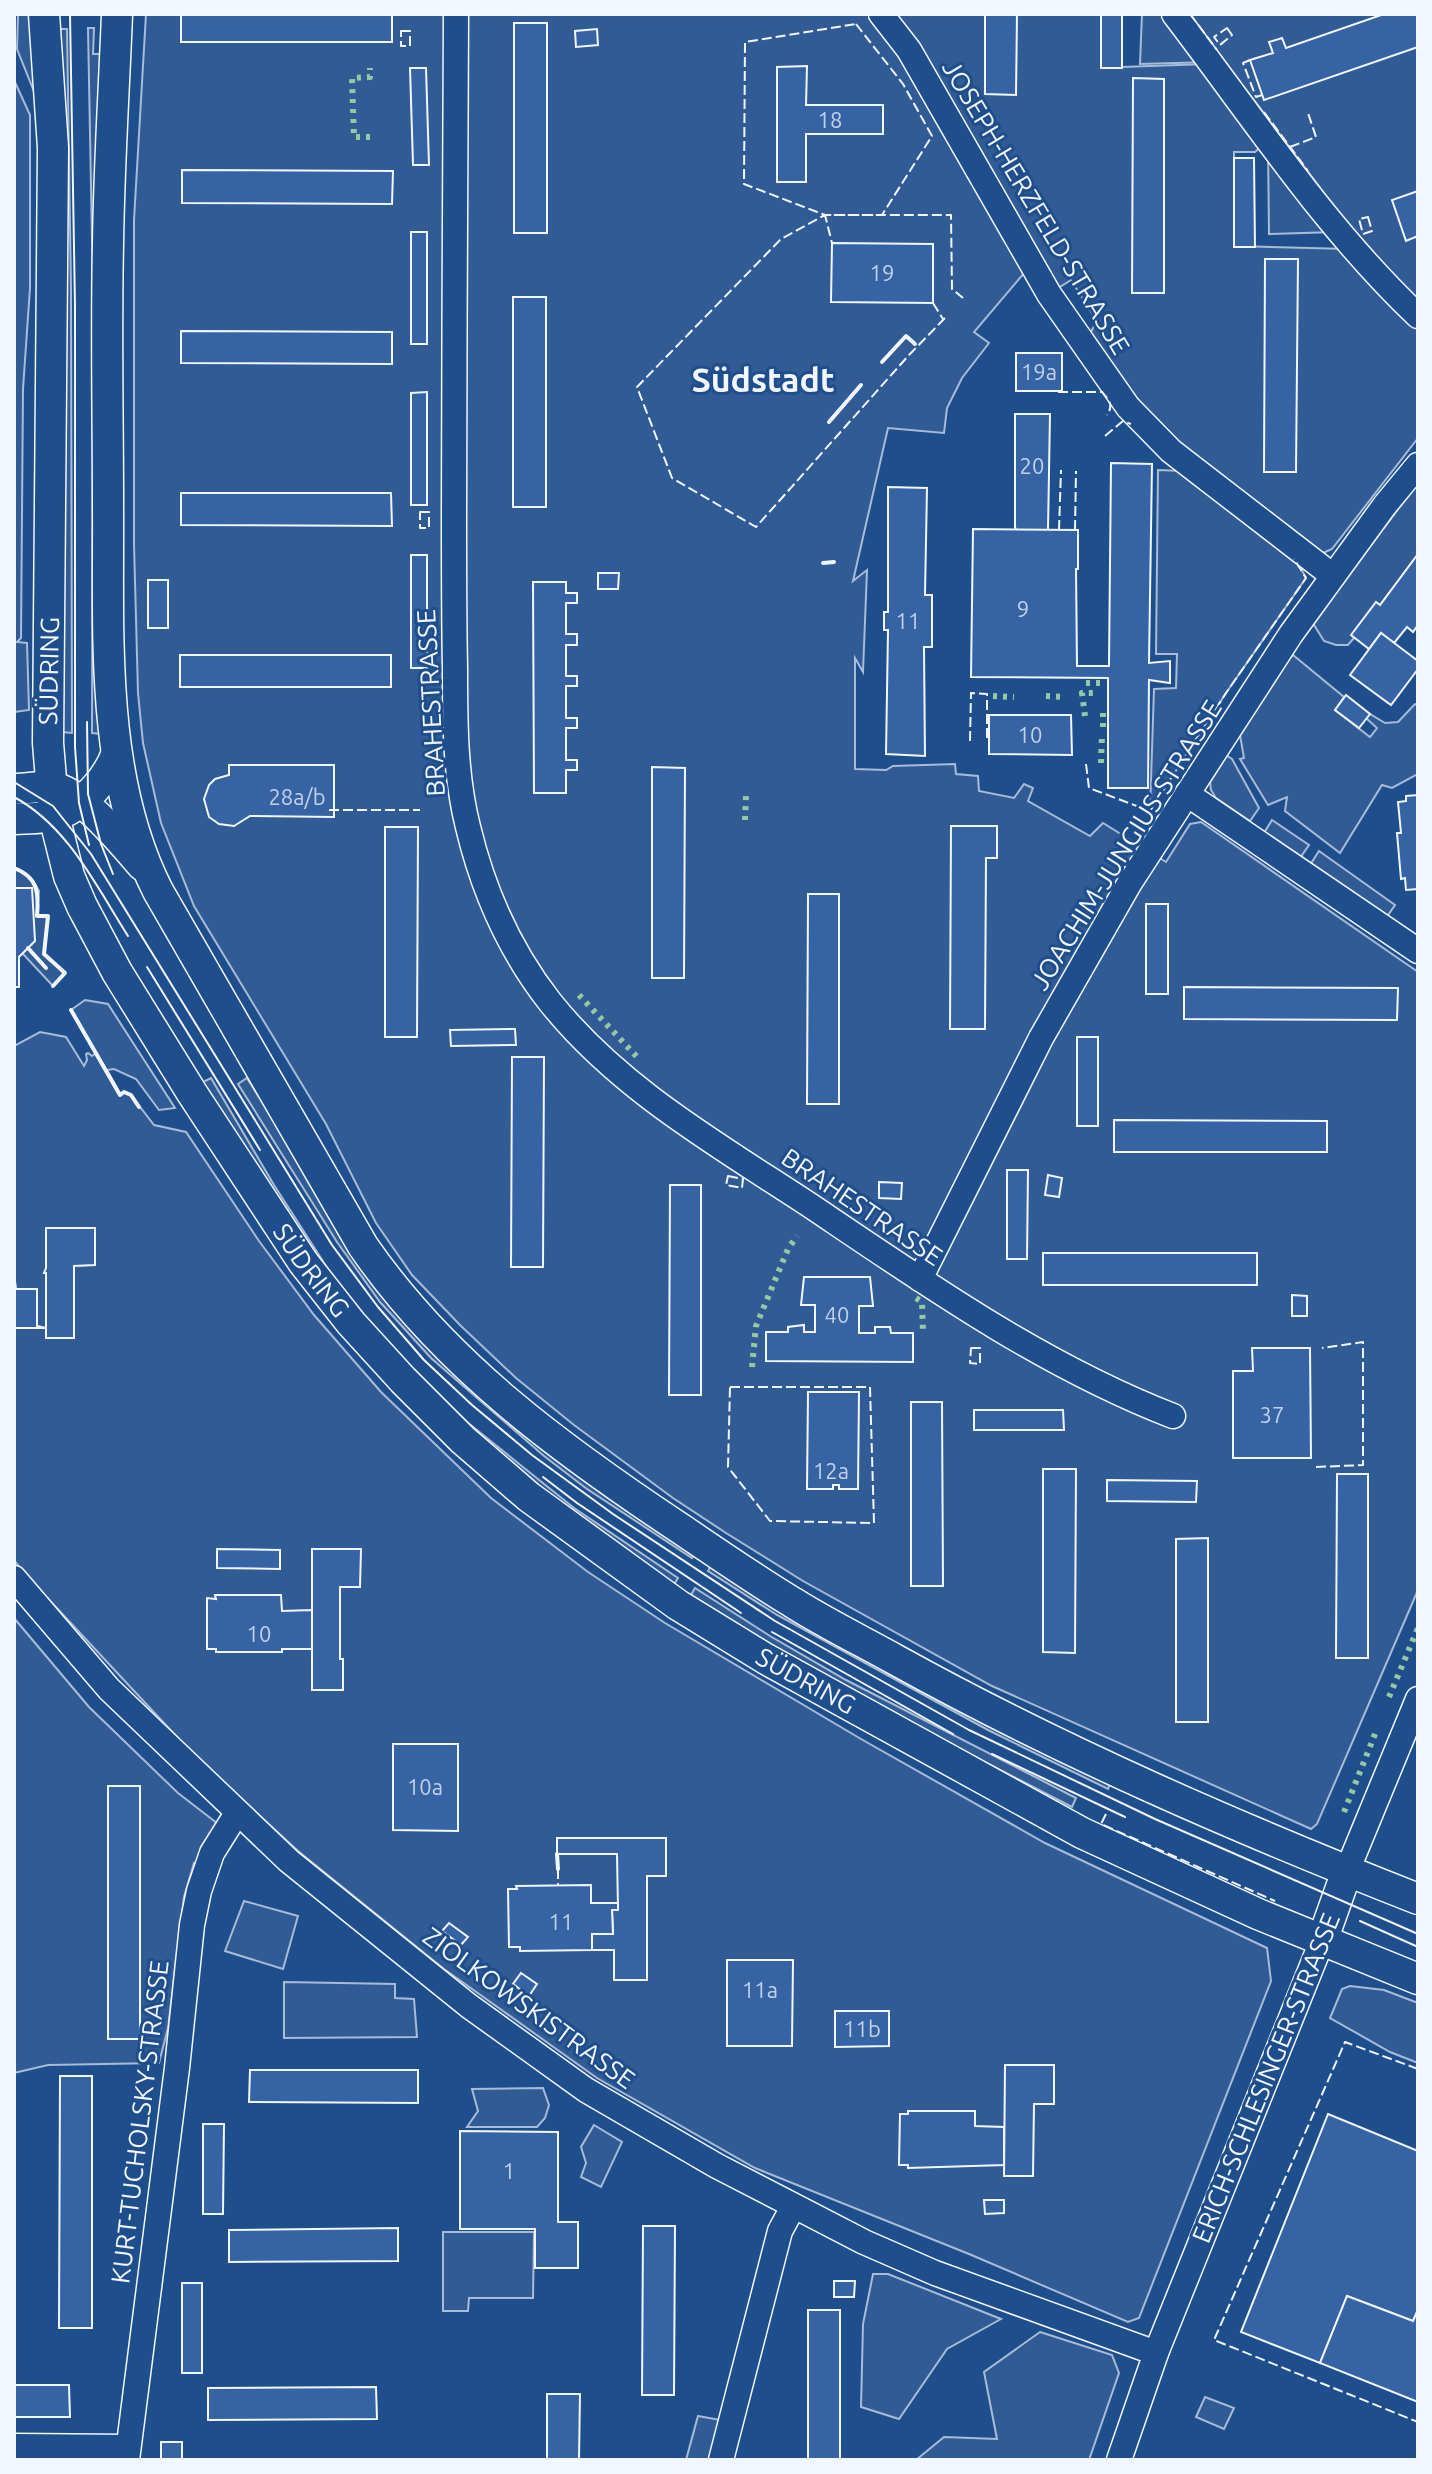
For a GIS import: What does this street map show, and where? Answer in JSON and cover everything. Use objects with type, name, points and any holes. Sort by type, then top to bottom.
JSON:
[{"type":"main road","name":"SÜDRING","points":[[44,14],[53,148],[48,743],[61,802],[69,876],[82,906],[134,1000],[303,1262],[351,1323],[463,1440],[529,1497],[678,1605],[766,1659],[1082,1833],[1258,1914],[1418,1979]]},
{"type":"main road","name":"SÜDRING","points":[[117,14],[108,242],[107,361],[109,627],[116,755],[148,872],[363,1246],[390,1285],[434,1334],[498,1395],[593,1471],[794,1604],[988,1711],[1102,1765],[1418,1899]]},
{"type":"main road","points":[[14,819],[61,802],[105,778],[116,755]]},
{"type":"main road","points":[[14,789],[61,802],[112,831],[148,872]]},
{"type":"main road","name":"ERICH-SCHLESINGER-STRASSE","points":[[1322,1941],[1347,1871]]},
{"type":"street","name":"BRAHESTRASSE","points":[[456,14],[457,758],[464,809],[485,885],[508,937],[538,984],[585,1041],[649,1098],[920,1279],[1069,1369],[1173,1416]]},
{"type":"street","name":"JOSEPH-HERZFELD-STRASSE","points":[[881,14],[909,50],[1049,294],[1128,407],[1171,451],[1333,576]]},
{"type":"street","points":[[1174,14],[1345,239],[1385,285],[1418,316]]},
{"type":"street","name":"JOACHIM-JUNGIUS-STRASSE","points":[[920,1279],[1053,1014],[1129,884],[1291,634],[1418,465]]},
{"type":"street","points":[[1187,794],[1418,951]]},
{"type":"street","name":"ZIOLKOWSKISTRASSE","points":[[14,1578],[109,1689],[289,1861],[448,1989],[586,2090],[793,2207],[864,2242],[935,2273],[1156,2353]]},
{"type":"street","name":"ERICH-SCHLESINGER-STRASSE","points":[[1347,1871],[1418,1699]]},
{"type":"street","name":"KURT-TUCHOLSKY-STRASSE","points":[[14,2446],[127,2453],[192,1925],[212,1853],[237,1813]]},
{"type":"street","name":"ERICH-SCHLESINGER-STRASSE","points":[[1119,2460],[1156,2353],[1322,1941]]},
{"type":"street","points":[[721,2460],[780,2231],[793,2207]]},
{"type":"shaded area","points":[[18,14],[32,14],[39,104],[17,49]]},
{"type":"shaded area","points":[[146,14],[1101,14],[1122,67],[1207,64],[1263,145],[1255,152],[1234,152],[1234,246],[1348,249],[1418,322],[1418,438],[1332,549],[1319,555],[1162,431],[1087,339],[1097,321],[1071,280],[1055,290],[1036,259],[974,332],[989,343],[962,378],[947,408],[944,433],[888,428],[853,581],[867,570],[863,672],[855,658],[855,769],[886,770],[893,766],[955,764],[956,774],[978,776],[979,791],[1014,798],[1024,784],[1033,788],[1028,801],[1090,836],[1103,823],[1166,862],[1190,824],[1201,822],[1418,972],[1418,1590],[1317,1824],[1311,1829],[992,1686],[803,1581],[726,1533],[574,1425],[516,1378],[412,1275],[376,1223],[326,1124],[194,906],[161,823],[143,743],[138,693],[134,544],[134,220]]},
{"type":"shaded area","points":[[1142,14],[1174,14],[1211,62],[1140,64]]},
{"type":"shaded area","points":[[1189,14],[1418,14],[1418,309],[1398,291]]},
{"type":"shaded area","points":[[88,28],[94,28],[93,54],[100,54],[99,629],[102,734],[92,733],[93,291]]},
{"type":"shaded area","points":[[56,29],[67,29],[72,733],[62,732]]},
{"type":"shaded area","points":[[14,80],[30,115],[30,288],[23,389],[21,638],[17,642],[27,643],[29,710],[14,712]]},
{"type":"shaded area","points":[[1268,147],[1335,232],[1269,234]]},
{"type":"shaded area","points":[[1158,470],[1183,471],[1297,561],[1306,578],[1226,693],[1150,811],[1154,689],[1176,688],[1177,654],[1156,654]]},
{"type":"shaded area","points":[[1418,483],[1418,554],[1380,605],[1352,635],[1354,638],[1348,645],[1324,641],[1314,620]]},
{"type":"shaded area","points":[[1293,655],[1344,697],[1335,710],[1370,737],[1377,728],[1366,718],[1370,714],[1385,723],[1398,722],[1415,704],[1418,706],[1418,774],[1392,788],[1382,785],[1340,853],[1285,811],[1287,797],[1268,805],[1240,759],[1244,758],[1240,735],[1269,685]]},
{"type":"shaded area","points":[[1226,755],[1232,759],[1259,808],[1250,821],[1216,798],[1211,790],[1210,782]]},
{"type":"shaded area","points":[[1272,820],[1309,845],[1300,858],[1264,833]]},
{"type":"shaded area","points":[[1319,851],[1395,905],[1386,918],[1310,865]]},
{"type":"shaded area","points":[[14,868],[32,879],[39,891],[37,915],[48,916],[44,954],[65,973],[53,986],[22,953],[31,888],[14,888]]},
{"type":"shaded area","points":[[85,1000],[108,1004],[175,1108],[159,1110],[136,1079],[114,1069],[107,1070],[120,1094],[131,1095],[154,1125],[186,1132],[259,1241],[314,1315],[381,1392],[491,1498],[588,1572],[665,1623],[861,1739],[1045,1843],[1267,1948],[1271,1981],[1139,2318],[1128,2322],[755,2168],[597,2078],[444,1969],[298,1851],[191,1752],[14,1560],[14,1046],[40,1032],[66,1037],[84,1066],[86,1054],[92,1056],[96,1053],[71,1010]]},
{"type":"shaded area","points":[[211,1078],[328,1269],[297,1233],[199,1084]]},
{"type":"shaded area","points":[[247,1078],[373,1278],[697,1550],[692,1558],[587,1489],[431,1358],[380,1302],[337,1242],[238,1084]]},
{"type":"shaded area","points":[[407,1365],[467,1422],[574,1508],[678,1578],[673,1586],[569,1511],[464,1423]]},
{"type":"shaded area","points":[[714,1561],[1112,1780],[1108,1789],[988,1730],[777,1615],[708,1571]]},
{"type":"shaded area","points":[[695,1588],[846,1680],[1076,1798],[1072,1807],[927,1732],[768,1643],[691,1595]]},
{"type":"shaded area","points":[[14,1618],[89,1707],[178,1793],[222,1827],[203,1867],[194,1863],[184,1897],[168,2028],[159,2063],[48,2065],[14,2073]]},
{"type":"shaded area","points":[[244,1901],[298,1916],[283,1969],[225,1951]]},
{"type":"shaded area","points":[[284,1982],[395,1984],[395,1998],[414,1999],[417,2037],[284,2038]]},
{"type":"shaded area","points":[[1350,1986],[1384,1990],[1418,2003],[1418,2063],[1390,2052],[1330,2018],[1342,1989]]},
{"type":"shaded area","points":[[543,2088],[549,2105],[545,2118],[537,2127],[467,2127],[478,2111],[472,2089]]},
{"type":"shaded area","points":[[594,2125],[622,2142],[601,2187],[581,2177],[586,2163],[581,2147]]},
{"type":"shaded area","points":[[443,2232],[534,2232],[533,2298],[469,2298],[468,2311],[443,2311]]},
{"type":"shaded area","points":[[873,2274],[888,2274],[1001,2319],[947,2349],[899,2419],[861,2407],[863,2324]]},
{"type":"shaded area","points":[[1040,2332],[1112,2355],[1119,2373],[1089,2460],[916,2460],[944,2437],[997,2439],[984,2372]]},
{"type":"shaded area","points":[[1205,2397],[1234,2408],[1224,2429],[1196,2417]]},
{"type":"shaded area","points":[[698,2416],[726,2421],[716,2460],[686,2460]]},
{"type":"building","points":[[181,14],[392,14],[392,42],[181,42]]},
{"type":"building","points":[[985,14],[1017,14],[1016,95],[985,94]]},
{"type":"building","points":[[1101,14],[1122,14],[1122,68],[1101,68]]},
{"type":"building","points":[[1384,14],[1418,14],[1418,47],[1264,100],[1250,60],[1273,53],[1269,42],[1282,38],[1286,48]]},
{"type":"building","points":[[514,23],[547,23],[547,233],[514,233]]},
{"type":"building","points":[[597,29],[598,45],[576,47],[575,31]]},
{"type":"building","points":[[807,66],[806,105],[883,105],[883,134],[806,134],[806,182],[777,182],[777,67]]},
{"type":"building","points":[[410,68],[426,68],[429,165],[413,165]]},
{"type":"building","points":[[1133,78],[1164,79],[1164,293],[1132,293]]},
{"type":"building","points":[[1234,158],[1254,158],[1255,247],[1234,247]]},
{"type":"building","points":[[182,170],[393,171],[392,204],[182,203]]},
{"type":"building","points":[[1418,191],[1418,236],[1406,241],[1392,200]]},
{"type":"building","points":[[411,232],[427,232],[427,344],[411,344]]},
{"type":"building","points":[[832,243],[933,244],[933,303],[831,302]]},
{"type":"building","points":[[1265,259],[1298,259],[1296,472],[1264,472]]},
{"type":"building","points":[[513,297],[546,297],[546,507],[513,507]]},
{"type":"building","points":[[181,331],[392,332],[392,364],[181,363]]},
{"type":"building","points":[[1016,353],[1062,353],[1062,391],[1016,391]]},
{"type":"building","points":[[427,392],[427,505],[411,505],[411,393]]},
{"type":"building","points":[[1015,414],[1050,414],[1048,530],[1016,530],[1015,527]]},
{"type":"building","points":[[1111,463],[1152,464],[1149,663],[1170,661],[1170,683],[1149,680],[1148,788],[1108,788],[1108,678],[971,677],[973,529],[1078,530],[1077,666],[1109,666]]},
{"type":"building","points":[[888,487],[927,488],[925,595],[932,595],[932,647],[924,647],[925,756],[886,754],[888,630],[884,630],[884,612],[888,612]]},
{"type":"building","points":[[181,493],[391,493],[392,526],[181,525]]},
{"type":"building","points":[[1418,554],[1418,625],[1413,632],[1407,627],[1394,643],[1381,633],[1369,649],[1351,635],[1376,602],[1380,605]]},
{"type":"building","points":[[411,555],[427,555],[427,668],[411,668]]},
{"type":"building","points":[[598,573],[619,573],[618,589],[598,589]]},
{"type":"building","points":[[148,580],[168,580],[168,628],[148,628]]},
{"type":"building","points":[[533,582],[566,582],[566,593],[577,593],[577,603],[566,603],[566,634],[577,634],[577,645],[566,645],[566,676],[577,676],[577,686],[566,686],[566,718],[577,718],[577,728],[566,728],[566,760],[577,760],[577,770],[566,770],[566,793],[534,793]]},
{"type":"building","points":[[1381,633],[1418,661],[1418,669],[1391,705],[1350,675]]},
{"type":"building","points":[[180,655],[391,655],[391,687],[180,687]]},
{"type":"building","points":[[1346,695],[1370,714],[1359,728],[1335,710]]},
{"type":"building","points":[[989,715],[1071,715],[1072,755],[989,754]]},
{"type":"building","points":[[229,765],[334,765],[334,817],[250,816],[234,826],[219,824],[209,817],[204,799],[215,779],[229,775]]},
{"type":"building","points":[[652,767],[685,768],[684,978],[652,978]]},
{"type":"building","points":[[1418,795],[1418,889],[1406,890],[1405,878],[1401,879],[1398,802],[1406,801],[1406,796]]},
{"type":"building","points":[[951,826],[997,826],[997,858],[986,858],[985,1029],[950,1029]]},
{"type":"building","points":[[385,827],[418,827],[417,1037],[385,1037]]},
{"type":"building","points":[[14,888],[32,888],[35,941],[19,957],[19,987],[14,987]]},
{"type":"building","points":[[808,894],[839,894],[839,1104],[807,1104]]},
{"type":"building","points":[[1146,904],[1168,904],[1168,994],[1146,994]]},
{"type":"building","points":[[1184,987],[1398,988],[1397,1020],[1184,1019]]},
{"type":"building","points":[[515,1029],[516,1045],[451,1046],[450,1030]]},
{"type":"building","points":[[1077,1037],[1098,1037],[1098,1126],[1077,1126]]},
{"type":"building","points":[[512,1057],[544,1057],[543,1267],[511,1267]]},
{"type":"building","points":[[1114,1120],[1327,1121],[1327,1152],[1114,1152]]},
{"type":"building","points":[[1007,1170],[1028,1170],[1027,1259],[1007,1259]]},
{"type":"building","points":[[1048,1175],[1062,1178],[1059,1197],[1045,1195]]},
{"type":"building","points":[[879,1182],[902,1183],[901,1199],[879,1198]]},
{"type":"building","points":[[670,1185],[701,1185],[701,1395],[669,1395]]},
{"type":"building","points":[[46,1228],[95,1228],[95,1265],[74,1266],[74,1338],[46,1338]]},
{"type":"building","points":[[1043,1253],[1257,1253],[1257,1285],[1043,1285]]},
{"type":"building","points":[[14,1274],[16,1289],[37,1289],[37,1326],[46,1328],[15,1328],[14,1331]]},
{"type":"building","points":[[804,1277],[870,1277],[873,1306],[859,1306],[859,1333],[875,1333],[875,1327],[890,1327],[891,1333],[913,1333],[913,1362],[766,1361],[766,1332],[788,1332],[788,1327],[804,1325],[804,1332],[815,1332],[815,1305],[801,1305]]},
{"type":"building","points":[[1292,1295],[1307,1296],[1307,1316],[1292,1316]]},
{"type":"building","points":[[1252,1348],[1310,1348],[1311,1458],[1233,1458],[1233,1371],[1253,1371]]},
{"type":"building","points":[[808,1392],[859,1392],[858,1489],[839,1489],[839,1485],[833,1485],[833,1489],[807,1489]]},
{"type":"building","points":[[911,1402],[942,1402],[943,1586],[911,1586]]},
{"type":"building","points":[[974,1410],[1063,1410],[1064,1430],[974,1430]]},
{"type":"building","points":[[1043,1469],[1076,1469],[1075,1653],[1043,1652]]},
{"type":"building","points":[[1337,1474],[1368,1474],[1368,1658],[1336,1658]]},
{"type":"building","points":[[1107,1480],[1197,1481],[1196,1502],[1107,1501]]},
{"type":"building","points":[[1208,1538],[1208,1722],[1176,1722],[1176,1539]]},
{"type":"building","points":[[217,1549],[280,1550],[280,1569],[217,1568]]},
{"type":"building","points":[[312,1549],[361,1549],[360,1587],[340,1587],[343,1690],[312,1690]]},
{"type":"building","points":[[215,1595],[281,1595],[282,1611],[312,1610],[312,1649],[216,1652],[216,1649],[207,1649],[207,1598],[216,1599]]},
{"type":"building","points":[[393,1744],[458,1744],[458,1831],[393,1830]]},
{"type":"building","points":[[108,1786],[140,1786],[140,2039],[108,2039]]},
{"type":"building","points":[[557,1838],[666,1838],[666,1876],[647,1876],[647,1980],[614,1980],[614,1950],[592,1950],[592,1934],[613,1934],[612,1910],[618,1910],[617,1854],[557,1854]]},
{"type":"building","points":[[591,1885],[591,1903],[618,1903],[618,1910],[612,1910],[613,1934],[592,1934],[592,1950],[520,1951],[520,1947],[509,1947],[508,1889],[517,1889],[516,1886]]},
{"type":"building","points":[[449,1923],[468,1937],[461,1945],[442,1931]]},
{"type":"building","points":[[727,1960],[793,1960],[792,2046],[727,2046]]},
{"type":"building","points":[[521,1973],[537,1984],[529,1996],[513,1984]]},
{"type":"building","points":[[835,2011],[889,2011],[889,2046],[835,2047]]},
{"type":"building","points":[[1005,2065],[1054,2065],[1054,2104],[1034,2104],[1033,2176],[1004,2176]]},
{"type":"building","points":[[250,2070],[418,2070],[418,2103],[249,2102]]},
{"type":"building","points":[[60,2076],[92,2076],[92,2328],[59,2328]]},
{"type":"building","points":[[908,2111],[975,2111],[975,2126],[1004,2127],[1004,2165],[908,2168],[908,2165],[899,2165],[900,2114],[908,2114]]},
{"type":"building","points":[[1328,2114],[1418,2151],[1418,2310],[1413,2321],[1347,2296],[1320,2363],[1241,2332]]},
{"type":"building","points":[[203,2124],[224,2124],[223,2214],[203,2214]]},
{"type":"building","points":[[460,2131],[558,2132],[558,2222],[578,2222],[578,2268],[535,2268],[535,2229],[460,2229]]},
{"type":"building","points":[[984,2200],[1004,2200],[1004,2213],[985,2214]]},
{"type":"building","points":[[643,2226],[675,2226],[674,2395],[642,2395]]},
{"type":"building","points":[[398,2228],[398,2261],[229,2262],[229,2230]]},
{"type":"building","points":[[834,2281],[855,2281],[854,2297],[834,2297]]},
{"type":"building","points":[[182,2283],[202,2283],[202,2373],[182,2373]]},
{"type":"building","points":[[1347,2296],[1413,2321],[1418,2310],[1418,2402],[1320,2363]]},
{"type":"building","points":[[808,2310],[840,2310],[840,2460],[808,2460]]},
{"type":"building","points":[[14,2385],[69,2385],[70,2417],[14,2417]]},
{"type":"building","points":[[376,2387],[377,2419],[208,2420],[208,2388]]},
{"type":"building","points":[[547,2394],[580,2394],[579,2460],[547,2460]]},
{"type":"building","points":[[161,2442],[182,2442],[182,2460],[161,2460]]},
{"type":"tram line","points":[[70,14],[75,306],[75,747],[79,803],[89,845]]},
{"type":"tram line","points":[[87,722],[88,794],[101,844],[113,874]]},
{"type":"tram line","points":[[14,782],[53,806],[91,854],[332,1245],[378,1307],[424,1360],[532,1455],[613,1514],[775,1621],[969,1730],[1155,1819],[1418,1934]]},
{"type":"tram line","points":[[14,797],[33,809],[65,841],[128,936]]},
{"type":"tram line","points":[[147,967],[260,1150]]},
{"type":"tram line","points":[[543,1477],[741,1613]]},
{"type":"tram line","points":[[772,1632],[953,1734]]},
{"type":"tram line","points":[[992,1754],[1125,1817]]},
{"type":"tram line","points":[[1360,1921],[1418,1947]]},
{"type":"hedge","points":[[370,68],[370,77],[352,78],[354,137],[370,137]]},
{"type":"hedge","points":[[1086,683],[1101,683]]},
{"type":"hedge","points":[[1085,716],[1082,693],[1097,693]]},
{"type":"hedge","points":[[993,696],[1014,697]]},
{"type":"hedge","points":[[1046,696],[1066,697]]},
{"type":"hedge","points":[[1103,711],[1103,727]]},
{"type":"hedge","points":[[1101,763],[1102,735]]},
{"type":"hedge","points":[[745,820],[746,795]]},
{"type":"hedge","points":[[579,995],[638,1058]]},
{"type":"hedge","points":[[752,1367],[756,1326],[788,1249],[797,1236]]},
{"type":"hedge","points":[[916,1298],[922,1302],[923,1333]]},
{"type":"hedge","points":[[1389,1697],[1418,1628]]},
{"type":"hedge","points":[[1344,1812],[1377,1729]]},
{"type":"fence","points":[[1190,14],[1217,50]]},
{"type":"fence","points":[[856,24],[903,84],[932,136],[882,215],[825,215],[744,184],[745,42],[856,24]]},
{"type":"fence","points":[[1227,28],[1232,35],[1220,45],[1214,37],[1227,28]]},
{"type":"fence","points":[[401,31],[410,31],[410,46],[401,46],[401,31]]},
{"type":"fence","points":[[1250,60],[1243,63],[1256,97],[1262,95]]},
{"type":"fence","points":[[1264,112],[1308,171]]},
{"type":"fence","points":[[1290,147],[1316,137],[1308,113]]},
{"type":"fence","points":[[945,318],[756,527],[672,478],[637,387],[781,239],[825,215],[951,215],[952,289],[963,298]]},
{"type":"fence","points":[[823,216],[832,243]]},
{"type":"fence","points":[[1368,217],[1372,231],[1363,234],[1359,219],[1368,217]]},
{"type":"fence","points":[[933,303],[943,319]]},
{"type":"fence","points":[[1058,392],[1102,392],[1109,400],[1107,415]]},
{"type":"fence","points":[[1105,436],[1123,421],[1131,424]]},
{"type":"fence","points":[[1059,530],[1061,470]]},
{"type":"fence","points":[[1075,530],[1076,471]]},
{"type":"fence","points":[[420,512],[429,512],[429,528],[420,528],[420,512]]},
{"type":"fence","points":[[1086,764],[1089,788],[1150,811],[1226,693],[1306,578],[1294,559]]},
{"type":"fence","points":[[970,741],[971,693],[987,694],[987,741]]},
{"type":"fence","points":[[329,810],[420,810]]},
{"type":"fence","points":[[728,1176],[743,1179],[742,1188],[726,1185],[728,1176]]},
{"type":"fence","points":[[1316,1467],[1363,1465],[1363,1342],[1322,1348]]},
{"type":"fence","points":[[971,1348],[980,1348],[980,1364],[970,1363],[971,1348]]},
{"type":"fence","points":[[730,1387],[870,1387],[874,1523],[770,1521],[728,1467],[730,1387]]},
{"type":"fence","points":[[1106,1814],[1101,1824],[1275,1901]]},
{"type":"fence","points":[[558,1869],[558,1885]]},
{"type":"fence","points":[[1418,2069],[1345,2042],[1214,2340],[1418,2422]]},
{"type":"wall","points":[[882,362],[906,336],[915,344]]},
{"type":"wall","points":[[829,422],[861,385]]},
{"type":"wall","points":[[823,563],[834,562]]},
{"type":"wall","points":[[14,868],[28,876],[35,887],[37,916],[48,916],[44,954],[65,973],[53,986]]},
{"type":"wall","points":[[28,948],[46,968]]},
{"type":"wall","points":[[71,1010],[120,1095],[124,1092],[131,1095],[139,1107]]},
{"type":"wall","points":[[557,1854],[558,1869]]},
{"type":"district","name":"Südstadt","points":[[763,380]]}]
